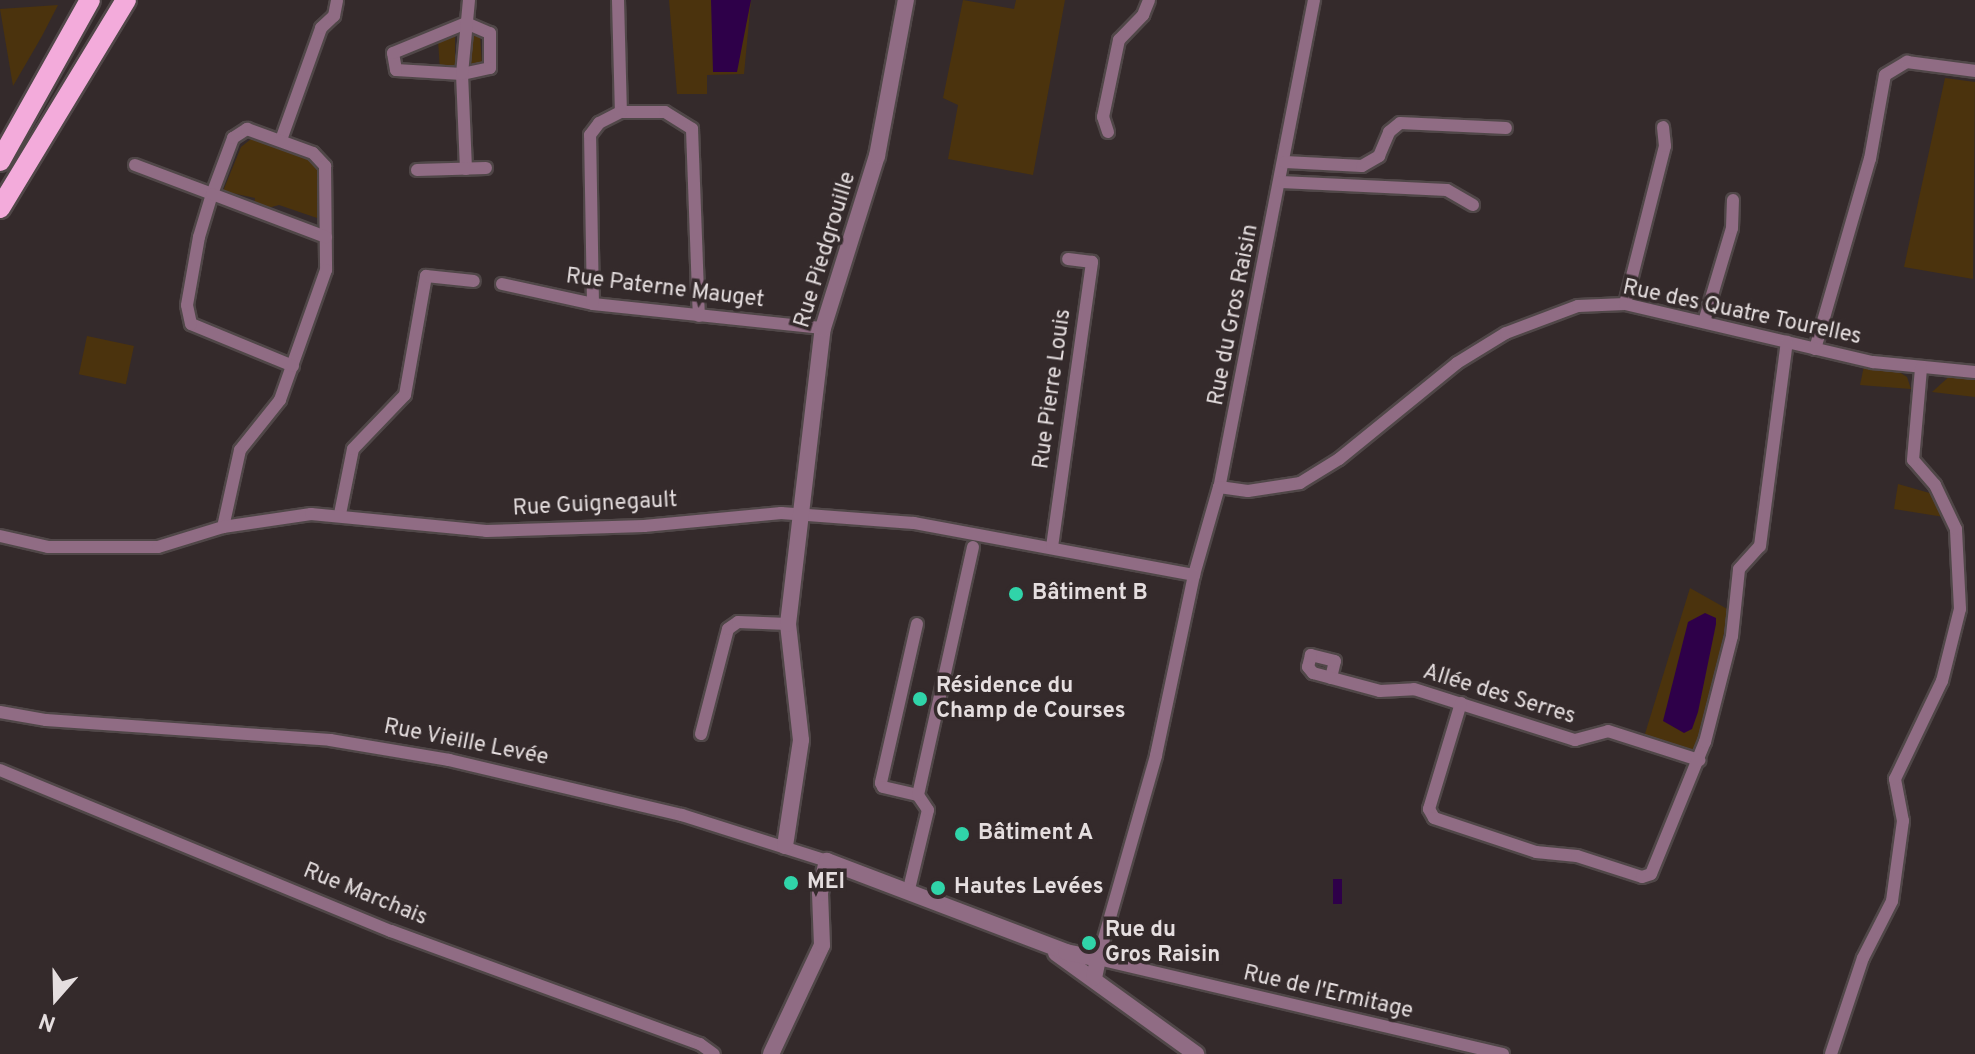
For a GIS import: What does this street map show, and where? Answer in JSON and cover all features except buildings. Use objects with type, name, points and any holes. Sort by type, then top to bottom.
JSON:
[{"type":"main road","points":[[0,153],[74,0]]},
{"type":"main road","points":[[0,161],[90,0]]},
{"type":"main road","points":[[0,207],[110,0]]},
{"type":"main road","points":[[0,207],[126,0]]},
{"type":"street","points":[[281,140],[321,28],[334,16],[337,0]]},
{"type":"street","points":[[466,169],[462,74],[469,0]]},
{"type":"street","points":[[618,0],[621,112]]},
{"type":"street","name":"Rue Piedgrouille","points":[[785,846],[801,740],[788,624],[823,328],[877,156],[906,0]]},
{"type":"street","points":[[1108,132],[1103,117],[1119,40],[1149,0]]},
{"type":"street","name":"Rue du Gros Raisin","points":[[1098,959],[1156,756],[1194,575],[1219,487],[1285,162],[1314,0]]},
{"type":"street","points":[[466,23],[490,33],[490,68],[462,74],[396,70],[393,53],[466,23]]},
{"type":"street","points":[[1815,349],[1870,159],[1885,75],[1907,62],[1975,71]]},
{"type":"street","points":[[593,304],[590,135],[599,123],[621,112],[665,112],[692,129],[699,316]]},
{"type":"street","points":[[1285,162],[1362,166],[1379,156],[1389,132],[1400,123],[1506,128]]},
{"type":"street","points":[[1625,304],[1665,146],[1663,127]]},
{"type":"street","points":[[223,527],[240,450],[280,400],[293,366],[326,270],[325,166],[318,156],[281,140],[240,129],[212,194],[187,317],[198,331],[293,366]]},
{"type":"street","points":[[135,165],[326,237]]},
{"type":"street","points":[[417,170],[486,168]]},
{"type":"street","points":[[1281,182],[1447,190],[1473,205]]},
{"type":"street","points":[[1704,322],[1732,228],[1733,200]]},
{"type":"street","name":"Rue Pierre Louis","points":[[1052,547],[1092,262],[1068,259]]},
{"type":"street","points":[[340,514],[353,449],[405,395],[426,276],[474,281]]},
{"type":"street","points":[[410,282],[425,285]]},
{"type":"street","name":"Rue Paterne Mauget","points":[[502,284],[593,304],[823,328]]},
{"type":"street","name":"Rue des Quatre Tourelles","points":[[1219,487],[1248,491],[1300,483],[1339,459],[1457,363],[1506,333],[1578,306],[1625,304],[1815,349],[1921,368],[1975,372]]},
{"type":"street","points":[[1461,703],[1429,813],[1536,852],[1577,856],[1642,877],[1651,874],[1699,760],[1732,636],[1739,569],[1760,546],[1787,342]]},
{"type":"street","points":[[1831,1054],[1863,958],[1892,901],[1902,852],[1895,779],[1942,681],[1960,609],[1956,529],[1935,485],[1913,460],[1921,368]]},
{"type":"street","name":"Rue Guignegault","points":[[0,536],[48,547],[158,547],[223,527],[283,516],[340,514],[486,531],[803,514],[914,523],[1194,575]]},
{"type":"street","points":[[918,795],[973,547]]},
{"type":"street","points":[[701,734],[728,629],[738,622],[788,624]]},
{"type":"street","points":[[909,889],[928,810],[918,795],[883,787],[881,783],[917,624]]},
{"type":"street","name":"Allée des Serres","points":[[1331,678],[1380,691],[1414,689],[1575,740],[1608,731],[1699,760]]},
{"type":"street","name":"Rue Vieille Levée","points":[[0,712],[46,720],[345,742],[584,789],[785,846],[909,889],[1038,942],[1098,959]]},
{"type":"street","name":"Rue Marchais","points":[[0,770],[391,931],[700,1044],[714,1054]]},
{"type":"street","points":[[771,1054],[822,945],[820,893],[827,861]]},
{"type":"street","points":[[1038,942],[1094,978],[1196,1054]]},
{"type":"street","points":[[1094,978],[1098,959]]},
{"type":"street","name":"Rue de l'Ermitage","points":[[1098,959],[1503,1054]]},
{"type":"shaded area","points":[[669,0],[751,0],[744,74],[707,75],[707,94],[677,94]]},
{"type":"shaded area","points":[[711,0],[751,0],[737,72],[713,72]]},
{"type":"shaded area","points":[[963,0],[1014,9],[1016,0],[1065,0],[1033,175],[948,159],[958,105],[943,98]]},
{"type":"shaded area","points":[[58,5],[42,36],[13,86],[0,9]]},
{"type":"shaded area","points":[[480,34],[482,66],[466,67],[471,35]]},
{"type":"shaded area","points":[[455,35],[455,69],[440,70],[438,40]]},
{"type":"shaded area","points":[[1945,78],[1975,82],[1973,279],[1904,267]]},
{"type":"shaded area","points":[[251,139],[309,158],[318,166],[317,218],[279,205],[264,209],[254,204],[255,198],[223,191],[241,147]]},
{"type":"shaded area","points":[[87,336],[134,346],[126,384],[79,374]]},
{"type":"shaded area","points":[[1864,366],[1896,370],[1907,377],[1911,389],[1860,385]]},
{"type":"shaded area","points":[[1952,374],[1975,377],[1975,397],[1932,392]]},
{"type":"shaded area","points":[[1898,484],[1933,494],[1944,517],[1894,509]]},
{"type":"shaded area","points":[[1690,588],[1729,610],[1701,740],[1691,753],[1644,737]]},
{"type":"shaded area","points":[[1705,613],[1716,618],[1716,624],[1698,712],[1692,729],[1684,733],[1663,721],[1688,622]]},
{"type":"shaded area","points":[[1333,879],[1342,879],[1342,904],[1333,904]]},
{"type":"place","name":"Bâtiment B","points":[[1016,594]]},
{"type":"place","name":"Résidence du Champ de Courses","points":[[920,699]]},
{"type":"place","name":"Bâtiment A","points":[[962,834]]},
{"type":"place","name":"MEI","points":[[791,883]]},
{"type":"place","name":"Hautes Levées","points":[[938,888]]},
{"type":"place","name":"Rue du Gros Raisin","points":[[1089,943]]}]
